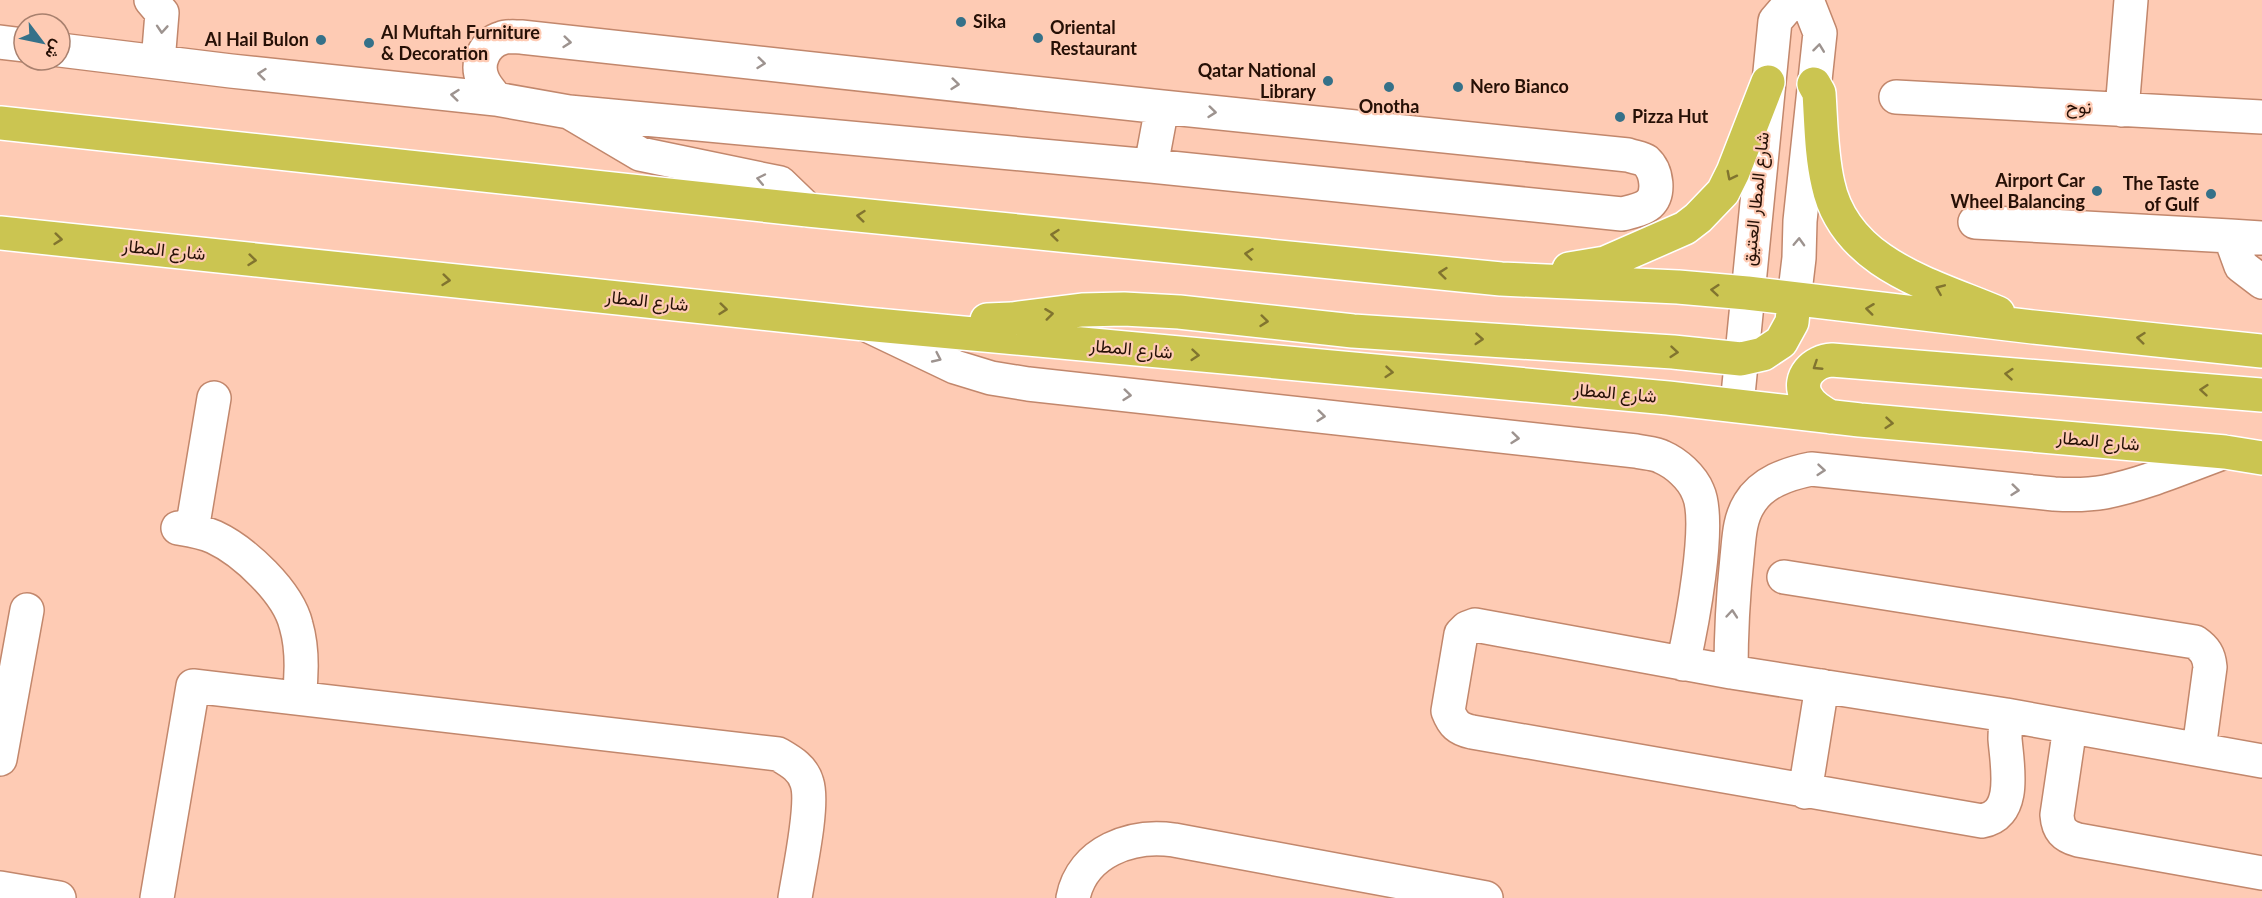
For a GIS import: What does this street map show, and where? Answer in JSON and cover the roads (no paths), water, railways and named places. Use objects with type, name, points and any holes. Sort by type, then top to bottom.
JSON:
[{"type":"highway","points":[[1501,279],[1605,263],[1685,228],[1723,192],[1738,161],[1768,82]]},
{"type":"highway","points":[[1814,84],[1819,93],[1828,184],[1838,212],[1852,235],[1873,255],[1898,270],[2033,327]]},
{"type":"highway","points":[[0,123],[808,210],[1501,279],[1678,287],[1747,293],[2262,351]]},
{"type":"highway","name":"شارع المطار","points":[[0,233],[865,324],[1737,405],[1831,417],[2225,452],[2262,458]]},
{"type":"highway","points":[[865,324],[1012,319],[1082,310],[1124,309],[1179,312],[1353,331],[1661,351],[1741,359],[1763,354],[1781,342],[1792,322],[1794,300]]},
{"type":"highway","points":[[1831,417],[1812,405],[1804,389],[1806,376],[1811,368],[1821,361],[1832,360],[2262,395]]},
{"type":"street","points":[[151,0],[162,13],[158,62]]},
{"type":"street","name":"شارع المطار العتيق","points":[[1737,405],[1775,21],[1793,0]]},
{"type":"street","points":[[1794,300],[1820,33],[1807,0]]},
{"type":"street","points":[[2122,110],[2131,0]]},
{"type":"street","points":[[72,51],[496,99],[569,112],[1150,166],[1622,214],[1649,204],[1656,190],[1654,175],[1646,161],[1628,155],[521,37],[503,37],[490,44],[483,53],[480,64],[482,79],[496,99]]},
{"type":"street","name":"نوح","points":[[1896,97],[2262,117]]},
{"type":"street","points":[[1150,166],[1162,107]]},
{"type":"street","points":[[569,112],[640,154],[780,183],[808,210]]},
{"type":"street","points":[[1974,222],[2262,238]]},
{"type":"street","points":[[2230,236],[2241,266],[2262,282]]},
{"type":"street","points":[[865,324],[955,366],[991,378],[1662,456],[1684,471],[1698,492],[1703,518],[1694,614],[1683,664]]},
{"type":"street","points":[[214,398],[185,529],[213,536],[233,548],[271,582],[288,606],[296,624],[302,669],[299,698]]},
{"type":"street","points":[[1731,672],[1731,619],[1741,525],[1749,504],[1766,486],[1787,474],[1811,469],[2078,495],[2103,493],[2128,487],[2225,452]]},
{"type":"street","points":[[1784,577],[2195,642],[2204,648],[2210,657],[2199,749]]},
{"type":"street","points":[[0,759],[27,610]]},
{"type":"street","points":[[2006,727],[2008,781],[2004,804],[2001,811],[1989,820],[1982,821],[1805,792],[1472,732],[1460,729],[1452,722],[1448,711],[1461,634],[1467,628],[1475,625],[1683,664],[1822,686],[2006,727],[2068,737],[2199,749],[2262,761]]},
{"type":"street","points":[[157,898],[193,686],[778,754],[796,765],[807,782],[809,802],[795,898]]},
{"type":"street","points":[[1805,792],[1822,686]]},
{"type":"street","points":[[2068,737],[2057,815],[2062,832],[2069,838],[2262,873]]},
{"type":"street","points":[[1073,898],[1082,877],[1093,862],[1114,847],[1144,838],[1174,840],[1486,898]]},
{"type":"street","points":[[0,888],[59,898]]},
{"type":"place","name":"Sika","points":[[961,22]]},
{"type":"place","name":"Oriental Restaurant","points":[[1038,38]]},
{"type":"place","name":"Al Hail Bulon","points":[[321,40]]},
{"type":"place","name":"Al Muftah Furniture & Decoration","points":[[369,43]]},
{"type":"place","name":"Qatar National Library","points":[[1328,81]]},
{"type":"place","name":"Onotha","points":[[1389,87]]},
{"type":"place","name":"Nero Bianco","points":[[1458,87]]},
{"type":"place","name":"Pizza Hut","points":[[1620,117]]},
{"type":"place","name":"Airport Car Wheel Balancing","points":[[2097,191]]},
{"type":"place","name":"The Taste of Gulf","points":[[2211,194]]}]
